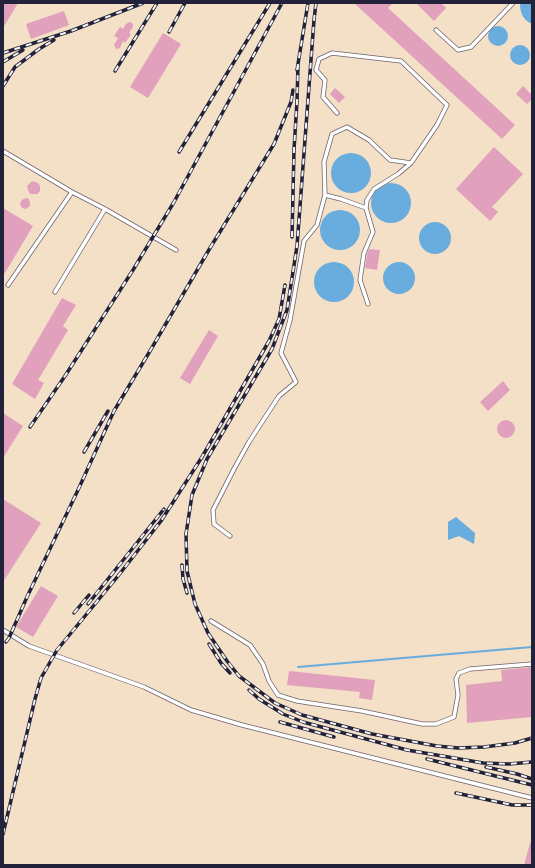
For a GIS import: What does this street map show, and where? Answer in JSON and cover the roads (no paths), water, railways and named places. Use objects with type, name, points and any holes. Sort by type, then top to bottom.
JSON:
[{"type":"lane","points":[[436,30],[458,50],[470,47],[512,3]]},
{"type":"lane","points":[[337,113],[323,97],[325,80],[316,70],[319,59],[332,52],[401,61],[447,105],[437,125],[411,163],[398,174],[374,189],[366,200],[366,208],[373,232],[364,253],[360,280],[368,304]]},
{"type":"lane","points":[[230,536],[214,524],[213,510],[249,442],[279,396],[296,382],[281,353],[290,320],[304,241],[317,225],[325,195],[324,162],[332,134],[347,127],[369,140],[390,160],[411,163]]},
{"type":"lane","points":[[3,151],[72,192],[105,209],[176,250]]},
{"type":"lane","points":[[8,285],[72,192]]},
{"type":"lane","points":[[325,195],[342,199],[366,208]]},
{"type":"lane","points":[[55,292],[105,209]]},
{"type":"lane","points":[[211,621],[250,645],[263,664],[269,681],[278,695],[297,701],[362,711],[422,724],[436,724],[454,717],[458,695],[456,679],[459,674],[470,669],[532,664]]},
{"type":"lane","points":[[3,630],[29,646],[144,687],[191,710],[242,725],[532,798]]},
{"type":"water","points":[[520,3],[532,3],[532,24],[523,16]]},
{"type":"water","points":[[494,26],[502,26],[508,32],[508,40],[502,46],[494,46],[488,40],[488,32]]},
{"type":"water","points":[[516,45],[524,45],[530,51],[530,59],[524,65],[516,65],[510,59],[510,51]]},
{"type":"water","points":[[355,153],[362,156],[368,162],[371,173],[370,181],[362,190],[355,193],[347,193],[340,190],[332,181],[331,169],[334,162],[343,154]]},
{"type":"water","points":[[395,183],[402,186],[408,192],[411,203],[410,211],[402,220],[395,223],[387,223],[380,220],[372,211],[371,199],[374,192],[383,184]]},
{"type":"water","points":[[344,210],[351,213],[357,219],[360,230],[359,238],[351,247],[344,250],[336,250],[329,247],[321,238],[320,226],[323,219],[332,211]]},
{"type":"water","points":[[432,222],[438,222],[448,229],[451,238],[450,244],[444,251],[438,254],[432,254],[422,247],[419,241],[419,235],[426,225]]},
{"type":"water","points":[[338,262],[345,265],[351,271],[354,282],[353,290],[345,299],[338,302],[330,302],[323,299],[315,290],[314,278],[317,271],[326,263]]},
{"type":"water","points":[[396,262],[402,262],[412,269],[415,278],[414,284],[408,291],[402,294],[396,294],[386,287],[383,281],[383,275],[390,265]]},
{"type":"water","points":[[456,517],[475,533],[474,544],[459,536],[448,540],[448,522]]},
{"type":"waterway","points":[[298,667],[532,647]]},
{"type":"railway","points":[[3,53],[71,31],[143,3]]},
{"type":"railway","points":[[115,71],[157,3]]},
{"type":"railway","points":[[169,32],[185,3]]},
{"type":"railway","points":[[179,152],[270,3]]},
{"type":"railway","points":[[30,427],[65,376],[133,270],[174,202],[282,3]]},
{"type":"railway","points":[[297,70],[308,3]]},
{"type":"railway","points":[[316,3],[297,246],[287,310],[272,349],[207,459],[192,495],[186,534],[187,571],[195,604],[208,633],[239,676],[275,703],[302,715],[372,734],[437,746],[458,748],[484,747],[515,743],[532,738]]},
{"type":"railway","points":[[3,86],[15,67],[54,40]]},
{"type":"railway","points":[[3,62],[23,50]]},
{"type":"railway","points":[[292,237],[298,65]]},
{"type":"railway","points":[[6,642],[114,411],[210,248],[274,144],[291,102],[293,90]]},
{"type":"railway","points":[[3,834],[41,678],[57,650],[161,521],[202,457],[269,341],[279,319],[285,285]]},
{"type":"railway","points":[[84,452],[108,411]]},
{"type":"railway","points":[[88,604],[164,509]]},
{"type":"railway","points":[[182,565],[183,579],[187,593]]},
{"type":"railway","points":[[74,613],[89,595]]},
{"type":"railway","points":[[209,644],[221,663],[230,673]]},
{"type":"railway","points":[[249,690],[259,699],[283,714],[303,722],[407,750],[483,763],[509,764],[532,762]]},
{"type":"railway","points":[[280,722],[334,737]]},
{"type":"railway","points":[[427,759],[532,785]]},
{"type":"railway","points":[[486,767],[532,779]]},
{"type":"railway","points":[[456,793],[512,805],[532,805]]}]
